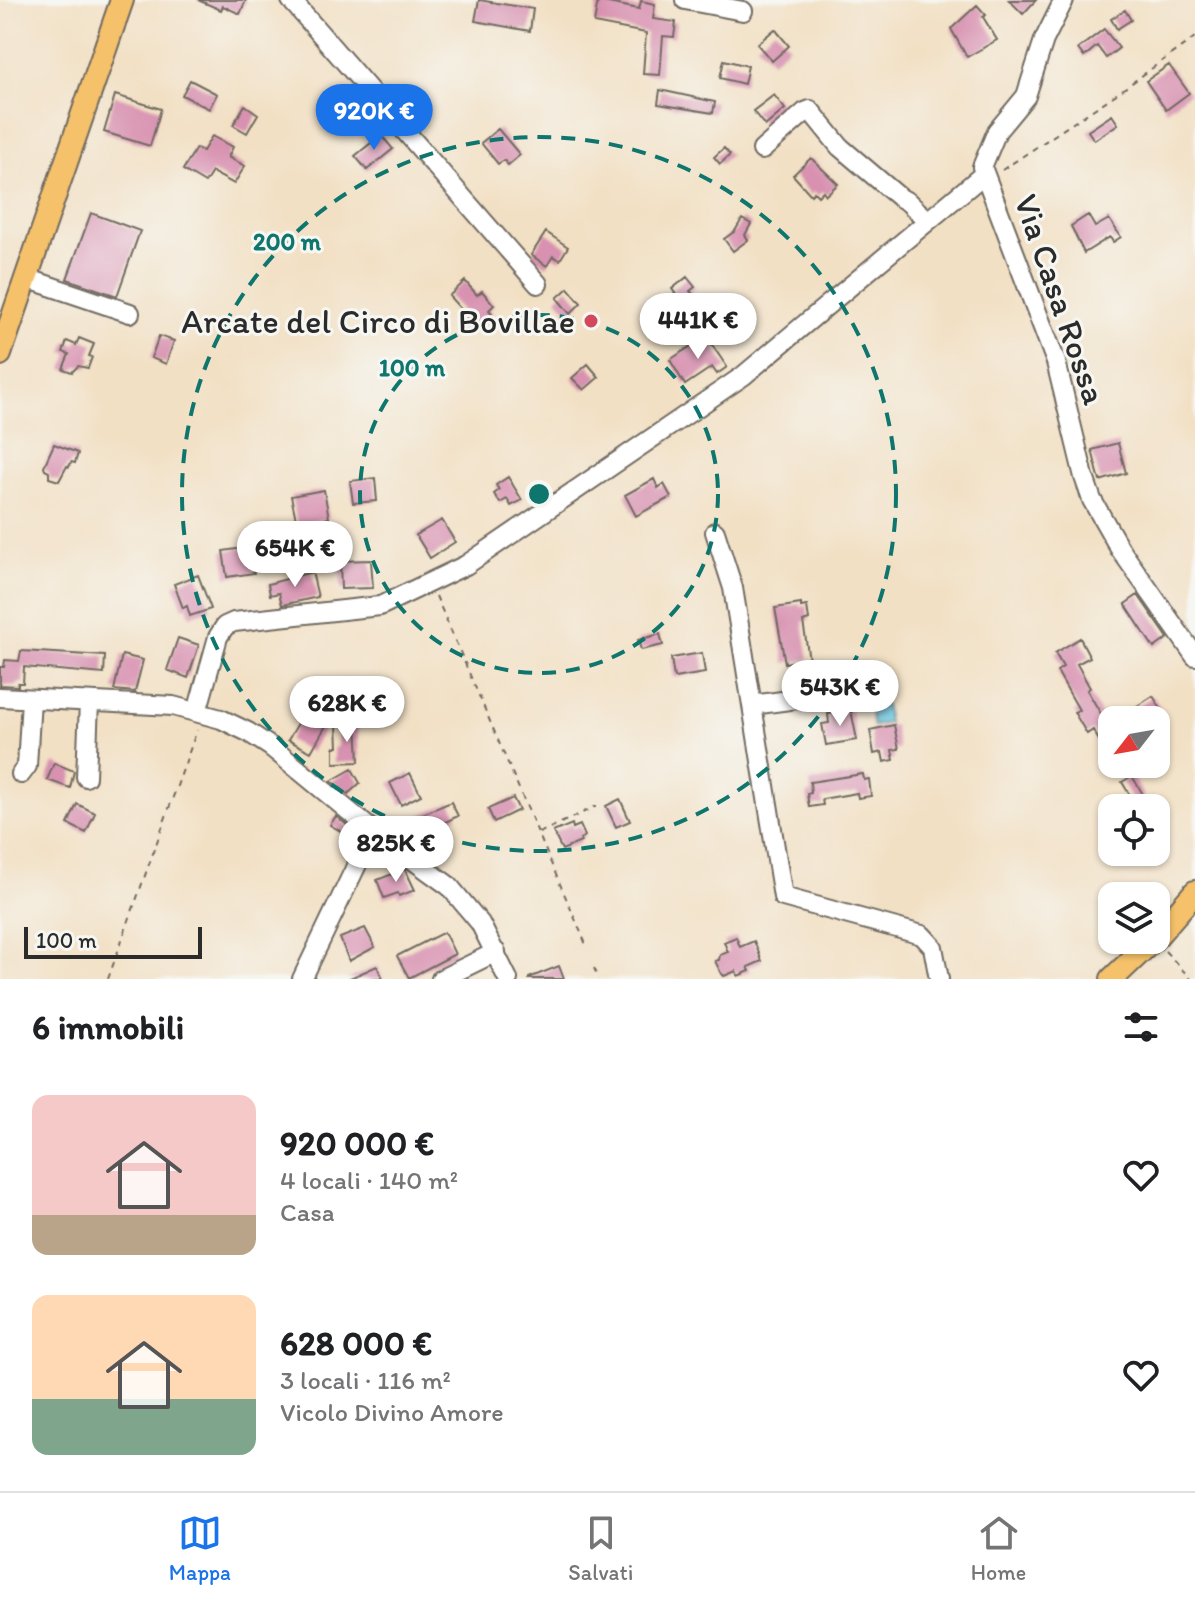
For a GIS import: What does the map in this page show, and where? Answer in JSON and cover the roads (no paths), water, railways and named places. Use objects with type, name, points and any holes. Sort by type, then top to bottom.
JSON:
[{"type":"main road","points":[[0,313],[108,0]]},
{"type":"main road","points":[[0,354],[122,0]]},
{"type":"main road","points":[[1170,926],[1195,892]]},
{"type":"main road","points":[[1112,979],[1144,954]]},
{"type":"street","points":[[291,0],[538,284]]},
{"type":"street","points":[[685,0],[743,11]]},
{"type":"street","name":"Via Casa Rossa","points":[[1064,0],[1044,40],[1026,96],[990,142],[982,167],[1056,362],[1092,500],[1120,549],[1195,656]]},
{"type":"street","points":[[762,150],[810,110],[840,147],[928,221]]},
{"type":"street","points":[[200,712],[218,637],[227,624],[373,607],[431,584],[484,553],[725,389],[928,221],[985,178]]},
{"type":"street","points":[[26,278],[130,313]]},
{"type":"street","points":[[715,532],[733,588],[783,897],[926,937],[933,947],[939,979]]},
{"type":"street","points":[[752,705],[857,691]]},
{"type":"street","points":[[0,697],[165,705],[200,712],[248,732],[271,747],[373,831],[458,893],[480,923],[508,979]]},
{"type":"street","points":[[21,774],[27,766],[31,699]]},
{"type":"street","points":[[86,777],[89,702]]},
{"type":"street","points":[[308,976],[373,831]]},
{"type":"street","points":[[441,979],[496,952]]},
{"type":"water","points":[[880,703],[885,705],[888,723],[873,726],[870,707]]},
{"type":"place","name":"Arcate del Circo di Bovillae","points":[[591,321]]}]
